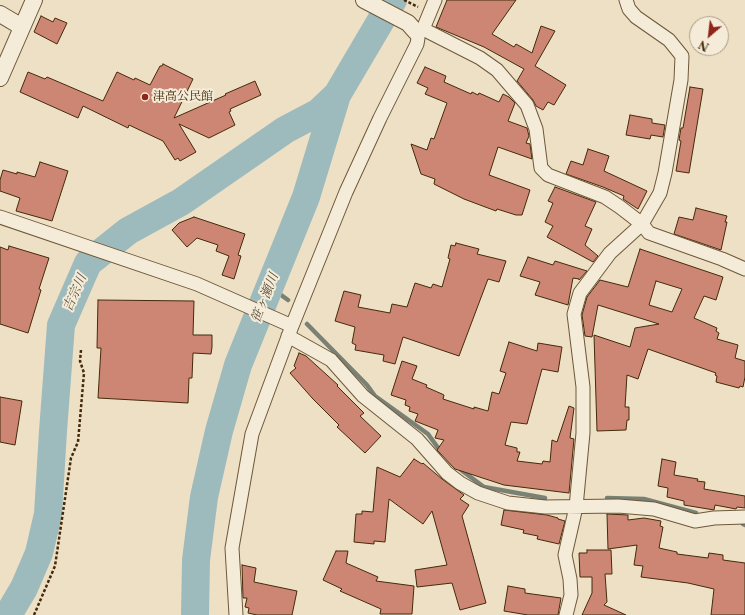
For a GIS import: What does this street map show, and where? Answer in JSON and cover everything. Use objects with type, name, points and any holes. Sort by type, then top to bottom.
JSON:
[{"type":"street","points":[[0,78],[34,0]]},
{"type":"street","points":[[364,0],[417,29],[480,58],[497,70],[527,105],[536,129],[541,168],[548,175],[605,197],[642,224],[649,233],[722,259],[745,269]]},
{"type":"street","points":[[236,615],[232,548],[252,434],[290,331],[346,192],[380,118],[417,44],[417,29],[435,0]]},
{"type":"street","points":[[566,615],[571,595],[570,579],[565,555],[576,507],[583,433],[583,387],[574,314],[580,293],[610,253],[642,224],[660,193],[665,173],[681,80],[682,56],[669,40],[636,17],[629,9],[626,0]]},
{"type":"street","points":[[0,14],[22,26]]},
{"type":"street","points":[[0,217],[196,284],[238,303],[290,331],[332,360],[363,396],[417,439],[447,473],[460,483],[478,493],[508,503],[545,507],[618,506],[654,509],[695,521],[714,518],[745,517]]},
{"type":"path","points":[[404,0],[425,11]]},
{"type":"path","points":[[34,615],[55,566],[71,458],[78,442],[84,373],[80,361],[81,350]]},
{"type":"building","points":[[447,0],[516,0],[492,34],[514,47],[516,44],[532,53],[541,26],[555,31],[535,66],[566,85],[554,105],[548,102],[543,110],[536,106],[533,100],[517,81],[524,69],[484,47],[436,27]]},
{"type":"building","points":[[41,16],[53,22],[55,18],[67,23],[57,44],[34,32]]},
{"type":"building","points":[[163,64],[193,79],[174,118],[255,81],[261,95],[230,109],[231,111],[229,112],[235,125],[209,138],[179,124],[196,152],[180,161],[178,158],[175,160],[163,141],[129,125],[128,128],[83,106],[78,118],[20,92],[28,72],[45,79],[47,77],[103,101],[117,72],[134,80],[135,78],[150,85],[160,66]]},
{"type":"building","points":[[425,67],[446,76],[444,82],[471,94],[472,92],[478,95],[479,93],[499,102],[503,94],[515,103],[508,121],[527,128],[529,136],[526,143],[530,144],[532,159],[498,147],[489,175],[530,190],[522,215],[516,215],[497,209],[496,211],[464,199],[434,184],[435,179],[421,174],[411,144],[427,150],[431,138],[434,139],[447,103],[425,94],[428,88],[417,83]]},
{"type":"building","points":[[690,87],[703,89],[689,173],[676,171],[681,141],[679,140],[681,128],[683,128]]},
{"type":"building","points":[[630,115],[652,119],[652,123],[665,125],[663,137],[651,135],[650,139],[626,135]]},
{"type":"building","points":[[588,149],[609,156],[604,171],[647,191],[638,209],[623,199],[624,196],[566,174],[571,161],[583,165]]},
{"type":"building","points":[[40,162],[68,171],[52,221],[16,211],[20,198],[0,191],[0,180],[3,170],[35,177]]},
{"type":"building","points":[[555,187],[596,202],[585,226],[592,229],[585,245],[598,256],[593,262],[547,237],[553,226],[545,222],[553,203],[548,201]]},
{"type":"building","points":[[696,208],[727,216],[721,250],[674,234],[679,217],[693,220]]},
{"type":"building","points":[[194,217],[245,234],[238,255],[241,256],[234,279],[222,275],[229,256],[216,251],[218,245],[197,238],[187,247],[172,230],[179,223]]},
{"type":"building","points":[[456,243],[479,249],[477,254],[506,261],[499,282],[488,279],[459,356],[403,337],[395,364],[383,361],[384,355],[355,350],[356,345],[352,343],[355,327],[335,321],[344,291],[361,295],[358,307],[390,313],[392,304],[407,307],[415,283],[431,288],[433,284],[442,287],[450,259],[448,258],[451,245],[455,246]]},
{"type":"building","points":[[9,246],[49,258],[39,289],[41,290],[28,333],[0,324],[0,247],[8,250]]},
{"type":"building","points":[[640,249],[723,277],[716,300],[704,296],[694,318],[717,328],[716,331],[719,333],[717,339],[738,345],[735,358],[745,361],[745,377],[743,387],[740,386],[739,388],[716,382],[716,373],[648,349],[638,379],[627,375],[625,407],[629,407],[629,420],[627,420],[626,430],[597,431],[594,335],[630,347],[635,328],[659,324],[598,305],[592,337],[585,336],[582,315],[587,297],[600,280],[628,287]],"holes":[[[656,281],[682,289],[672,312],[649,305]]]},
{"type":"building","points":[[528,257],[553,265],[555,261],[587,271],[579,280],[573,278],[568,305],[535,295],[540,282],[520,276]]},
{"type":"building","points":[[98,300],[194,301],[193,335],[212,335],[212,347],[211,354],[193,353],[192,378],[189,378],[188,403],[98,398],[101,348],[97,348]]},
{"type":"building","points":[[509,342],[537,351],[538,343],[562,347],[558,372],[542,369],[527,424],[511,422],[505,445],[517,448],[517,452],[520,452],[517,461],[542,464],[543,461],[550,462],[552,440],[557,442],[569,406],[574,408],[570,438],[574,439],[569,493],[504,485],[455,469],[437,450],[444,440],[435,438],[438,430],[415,421],[418,414],[409,411],[410,407],[405,405],[406,400],[391,395],[402,361],[417,366],[412,379],[427,385],[426,387],[444,395],[443,399],[474,409],[474,407],[488,411],[492,392],[499,394],[506,373],[500,371]]},
{"type":"building","points":[[299,353],[306,356],[338,385],[337,386],[364,413],[360,416],[381,436],[365,453],[337,427],[339,425],[290,373],[296,368],[294,366]]},
{"type":"building","points":[[0,397],[22,401],[15,445],[0,442]]},
{"type":"building","points":[[414,459],[422,464],[423,463],[464,495],[460,499],[469,505],[462,516],[486,603],[460,610],[452,583],[417,587],[415,570],[447,565],[432,511],[423,524],[389,499],[385,542],[374,541],[374,544],[354,542],[356,514],[362,514],[362,511],[373,512],[377,467],[400,477]]},
{"type":"building","points":[[662,459],[676,462],[674,475],[698,479],[697,481],[705,482],[704,489],[745,496],[745,508],[737,507],[736,509],[715,505],[714,510],[684,505],[684,501],[667,497],[668,488],[658,486]]},
{"type":"building","points":[[504,510],[547,515],[565,521],[559,544],[537,539],[538,536],[523,533],[524,530],[501,525]]},
{"type":"building","points":[[607,514],[628,515],[628,520],[644,518],[661,521],[660,526],[663,527],[659,548],[677,552],[677,554],[708,558],[709,553],[723,555],[723,560],[745,563],[745,615],[711,615],[714,589],[688,583],[641,577],[643,566],[634,565],[637,545],[608,549]]},
{"type":"building","points":[[587,550],[611,550],[612,574],[605,574],[607,602],[604,605],[626,615],[582,615],[592,593],[592,577],[580,577],[579,553],[587,553]]},
{"type":"building","points":[[336,551],[348,551],[346,563],[378,577],[376,581],[414,586],[412,614],[380,614],[381,609],[340,591],[342,589],[323,580]]},
{"type":"building","points":[[242,565],[256,568],[254,582],[297,591],[292,615],[257,615],[248,613],[249,608],[245,607],[247,598],[243,598]]},
{"type":"building","points":[[508,586],[525,589],[525,593],[561,598],[558,615],[528,615],[504,611]]},
{"type":"waterway","name":"笹ヶ瀬川","points":[[195,615],[196,560],[204,497],[219,431],[238,365],[306,197],[337,95],[393,0]]},
{"type":"waterway","name":"吉宗川","points":[[8,615],[24,588],[39,553],[48,514],[61,325],[88,263],[128,231],[181,202],[285,130],[319,112],[337,95]]},
{"type":"waterway","points":[[270,287],[288,300]]},
{"type":"waterway","points":[[307,324],[367,385],[375,396],[428,434],[441,452]]},
{"type":"waterway","points":[[461,470],[484,487],[545,498]]},
{"type":"waterway","points":[[607,498],[644,499],[696,513]]},
{"type":"place","name":"津高公民館","points":[[145,97]]}]
